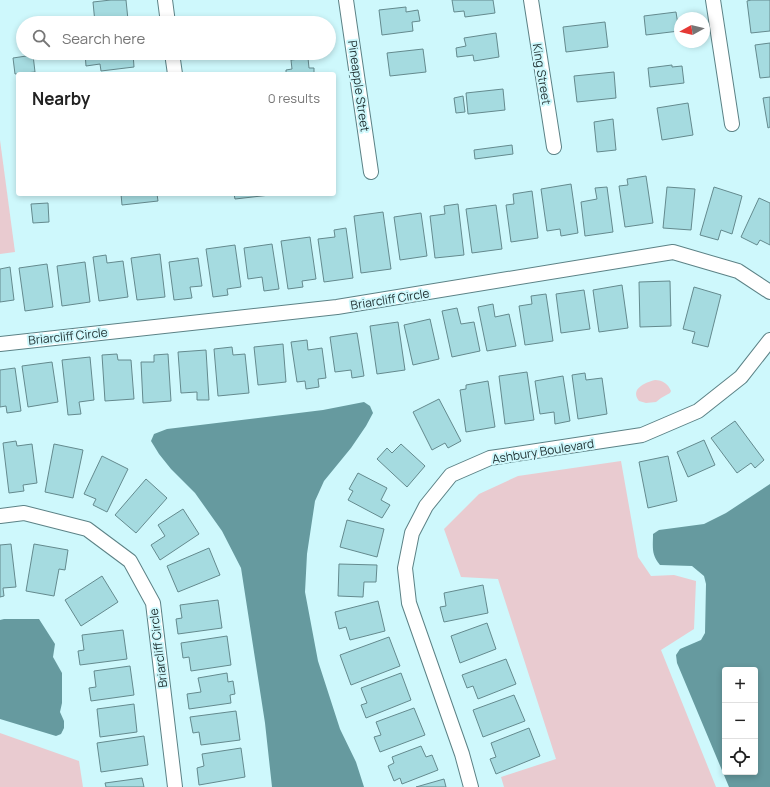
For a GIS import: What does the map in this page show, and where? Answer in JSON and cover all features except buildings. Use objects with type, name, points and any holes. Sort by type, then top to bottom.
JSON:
[{"type":"street","points":[[165,0],[167,16]]},
{"type":"street","name":"Pineapple Street","points":[[346,0],[371,172]]},
{"type":"street","name":"King Street","points":[[531,0],[554,147]]},
{"type":"street","points":[[713,0],[732,124]]},
{"type":"street","points":[[173,60],[175,72]]},
{"type":"street","name":"Briarcliff Circle","points":[[0,344],[337,307],[673,252],[738,271],[770,292]]},
{"type":"street","name":"Ashbury Boulevard","points":[[471,787],[460,747],[409,603],[405,568],[412,533],[426,506],[451,475],[490,458],[642,435],[698,411],[741,377],[770,340]]},
{"type":"street","name":"Briarcliff Circle","points":[[0,516],[24,513],[87,529],[130,561],[153,603],[175,787]]},
{"type":"shaded area","points":[[0,140],[15,252],[0,254]]},
{"type":"shaded area","points":[[655,380],[667,384],[671,391],[670,393],[656,402],[646,403],[639,401],[636,393],[637,390],[643,385]]},
{"type":"shaded area","points":[[621,461],[638,557],[651,576],[674,575],[696,581],[694,629],[661,650],[716,787],[504,787],[501,777],[556,759],[498,579],[461,577],[444,529],[479,494],[518,476]]},
{"type":"shaded area","points":[[0,733],[79,761],[83,787],[0,787]]},
{"type":"water","points":[[364,402],[370,406],[373,413],[351,448],[324,481],[315,501],[307,554],[305,592],[318,661],[340,729],[356,762],[364,787],[272,787],[265,723],[241,568],[222,531],[195,493],[171,469],[151,441],[154,434],[167,429],[323,410]]},
{"type":"water","points":[[770,484],[770,787],[729,787],[724,775],[758,775],[758,667],[722,667],[722,770],[677,663],[676,655],[680,649],[701,640],[705,633],[706,584],[704,576],[692,566],[660,565],[653,551],[653,534],[659,530],[704,524],[726,513]]},
{"type":"water","points":[[39,619],[55,644],[53,657],[62,673],[62,703],[60,712],[64,721],[64,728],[61,734],[56,736],[0,719],[0,620]]}]
